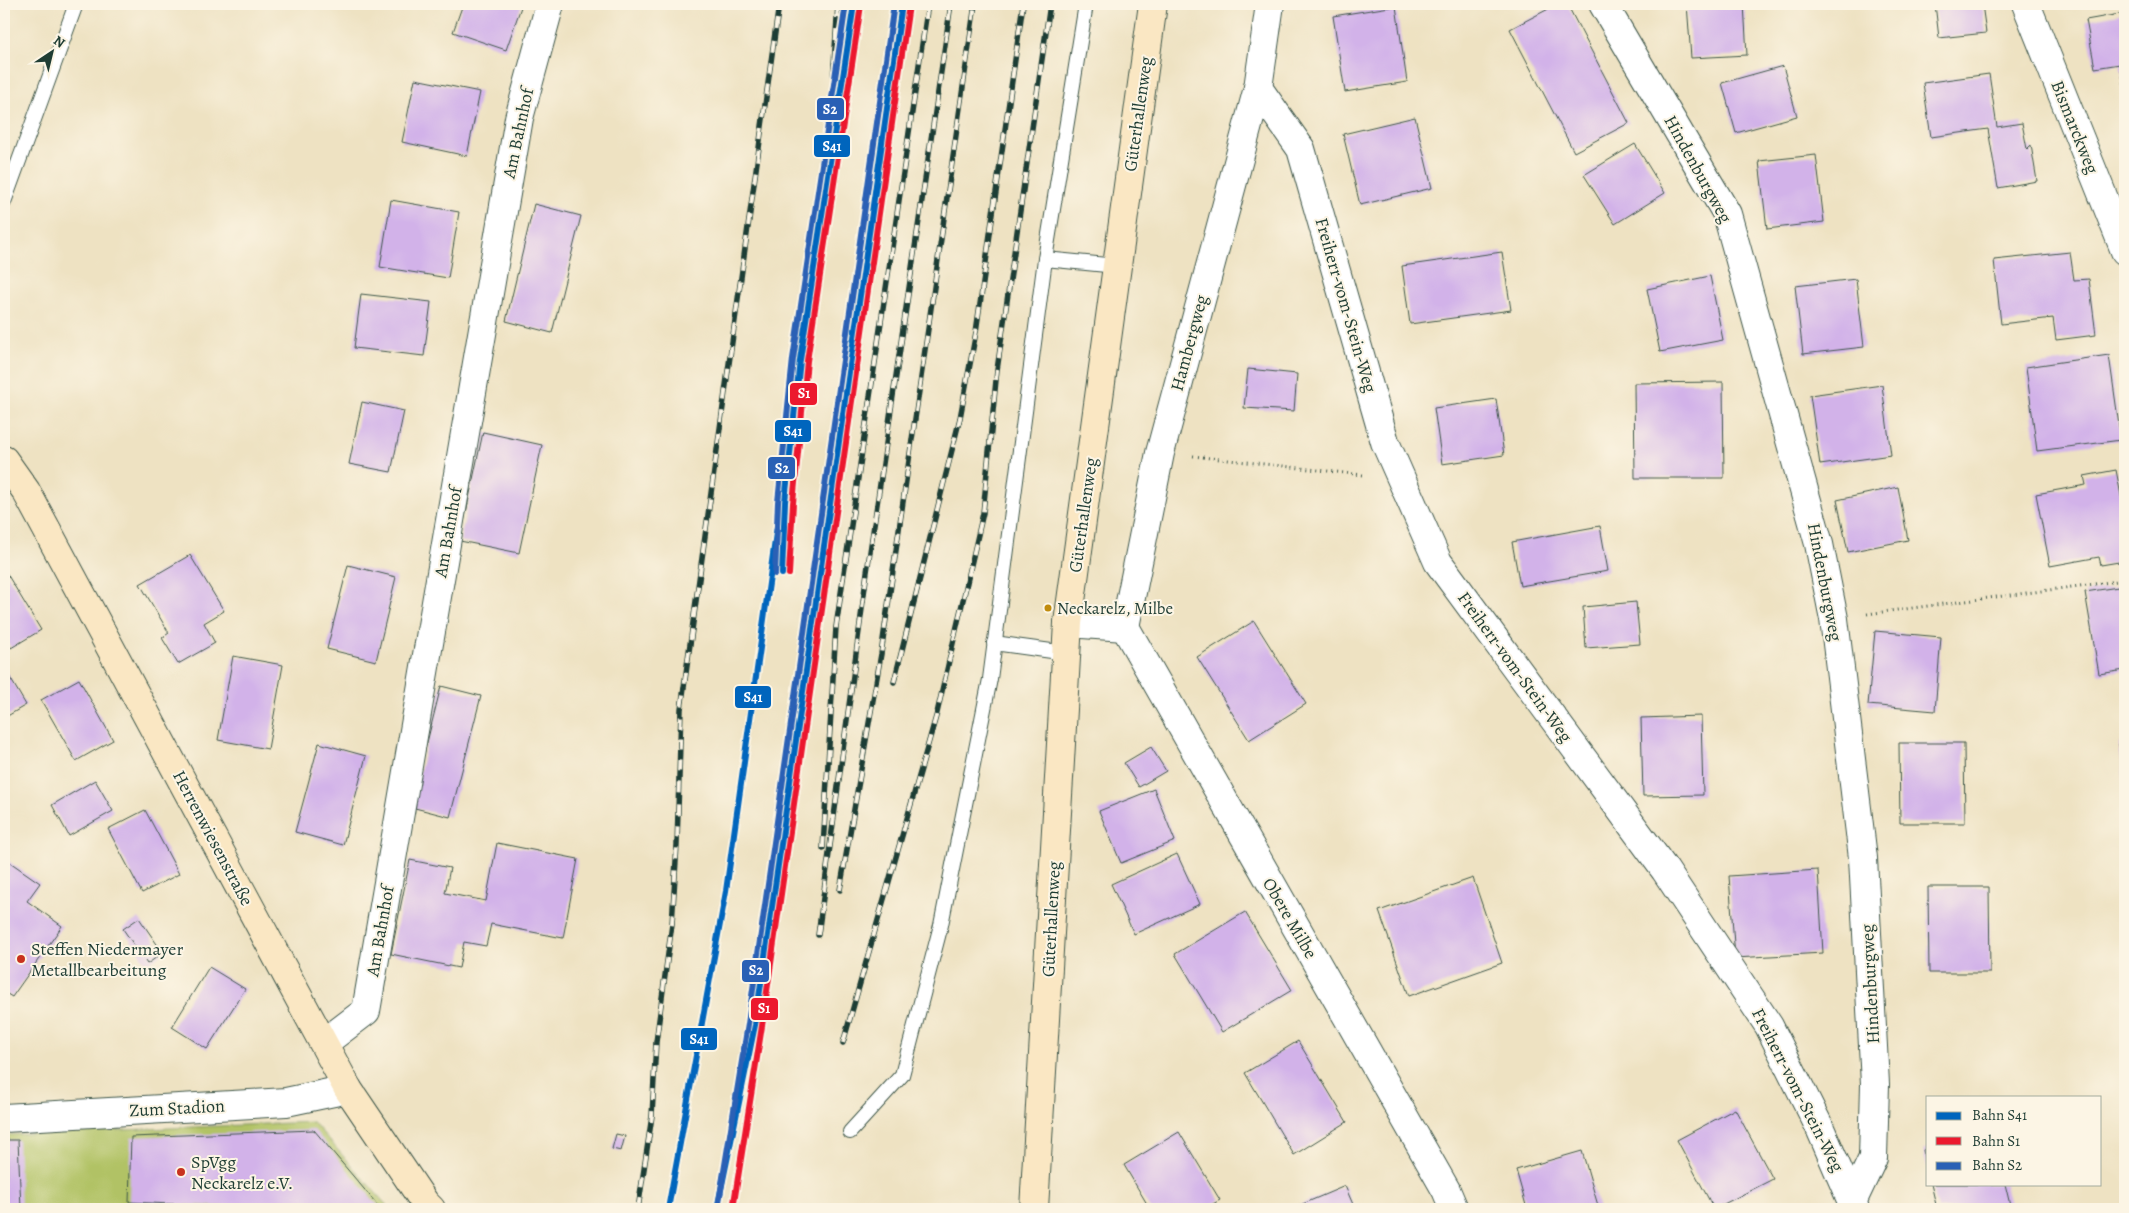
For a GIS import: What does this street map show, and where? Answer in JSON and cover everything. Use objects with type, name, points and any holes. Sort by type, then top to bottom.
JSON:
[{"type":"street","name":"Am Bahnhof","points":[[324,1043],[366,1011],[519,118],[550,4]]},
{"type":"street","name":"Güterhallenweg","points":[[1034,1209],[1068,623],[1153,4]]},
{"type":"street","name":"Hambergweg","points":[[1125,627],[1160,453],[1258,88],[1270,4]]},
{"type":"street","name":"Hindenburgweg","points":[[1603,4],[1727,214],[1819,544],[1834,619],[1863,858],[1875,1084],[1873,1158],[1854,1204]]},
{"type":"street","name":"Bismarckweg","points":[[2026,4],[2125,251]]},
{"type":"street","name":"Freiherr-vom-Stein-Weg","points":[[1258,88],[1302,149],[1384,442],[1438,562],[1665,870],[1769,1026],[1819,1126],[1854,1204]]},
{"type":"street","name":"Herrenwiesenstraße","points":[[4,460],[26,490],[348,1089],[425,1203],[431,1209]]},
{"type":"street","points":[[1068,623],[1125,627]]},
{"type":"street","name":"Obere Milbe","points":[[1125,627],[1446,1190],[1454,1209]]},
{"type":"street","name":"Zum Stadion","points":[[4,1118],[286,1102],[348,1089]]},
{"type":"lane","points":[[4,202],[76,4]]},
{"type":"lane","points":[[850,1132],[902,1075],[941,925],[990,679],[1045,259],[1086,4]]},
{"type":"lane","points":[[1045,259],[1117,266]]},
{"type":"lane","points":[[994,643],[1066,653]]},
{"type":"path","points":[[1160,453],[1401,479]]},
{"type":"path","points":[[1834,619],[2125,580]]},
{"type":"green space","name":"SpVgg Neckarelz e.V.","points":[[313,1122],[390,1209],[4,1209],[4,1135]]},
{"type":"building","points":[[463,4],[522,4],[506,50],[453,32]]},
{"type":"building","points":[[1558,4],[1567,4],[1629,123],[1574,152],[1510,29]]},
{"type":"building","points":[[1687,4],[1744,4],[1747,55],[1691,58]]},
{"type":"building","points":[[1935,4],[1982,4],[1986,33],[1939,38]]},
{"type":"building","points":[[1396,6],[1407,82],[1345,92],[1333,16]]},
{"type":"building","points":[[2125,13],[2124,87],[2120,64],[2095,68],[2086,20]]},
{"type":"building","points":[[1783,66],[1797,116],[1736,133],[1722,83]]},
{"type":"building","points":[[1989,74],[1997,127],[2022,123],[2027,149],[2031,145],[2037,181],[1998,188],[1988,129],[1931,137],[1923,83]]},
{"type":"building","points":[[415,79],[480,92],[467,156],[402,142]]},
{"type":"building","points":[[1415,117],[1432,188],[1360,205],[1343,134]]},
{"type":"building","points":[[1635,144],[1665,193],[1615,224],[1584,175]]},
{"type":"building","points":[[1816,155],[1824,222],[1767,229],[1759,161]]},
{"type":"building","points":[[391,200],[459,212],[448,278],[380,267]]},
{"type":"building","points":[[534,204],[581,216],[552,333],[506,321]]},
{"type":"building","points":[[1502,252],[1511,310],[1410,324],[1402,266]]},
{"type":"building","points":[[2070,252],[2074,280],[2089,279],[2096,335],[2056,340],[2053,318],[2001,324],[1994,260]]},
{"type":"building","points":[[1710,276],[1723,340],[1660,352],[1647,289]]},
{"type":"building","points":[[1856,279],[1864,347],[1803,354],[1795,286]]},
{"type":"building","points":[[361,294],[431,302],[424,356],[354,348]]},
{"type":"building","points":[[2109,355],[2121,440],[2037,451],[2026,367]]},
{"type":"building","points":[[1248,369],[1297,374],[1294,411],[1244,408]]},
{"type":"building","points":[[1723,382],[1724,478],[1635,478],[1634,383]]},
{"type":"building","points":[[1882,385],[1891,455],[1820,465],[1810,395]]},
{"type":"building","points":[[1496,399],[1504,455],[1442,464],[1434,408]]},
{"type":"building","points":[[362,402],[404,411],[391,472],[349,464]]},
{"type":"building","points":[[483,432],[542,445],[519,553],[460,541]]},
{"type":"building","points":[[2116,470],[2125,516],[2125,561],[2101,565],[2099,557],[2050,566],[2036,494],[2086,485],[2084,476]]},
{"type":"building","points":[[1898,487],[1908,540],[1848,552],[1837,500]]},
{"type":"building","points":[[1600,526],[1608,571],[1520,586],[1512,542]]},
{"type":"building","points":[[190,555],[224,611],[204,623],[215,643],[178,664],[162,638],[169,633],[140,584]]},
{"type":"building","points":[[348,565],[396,577],[376,661],[327,649]]},
{"type":"building","points":[[4,569],[41,630],[11,648],[4,636]]},
{"type":"building","points":[[2125,586],[2125,670],[2099,674],[2085,592]]},
{"type":"building","points":[[1636,602],[1640,644],[1586,648],[1583,607]]},
{"type":"building","points":[[1254,621],[1306,704],[1249,740],[1197,657]]},
{"type":"building","points":[[1875,631],[1941,637],[1935,711],[1868,705]]},
{"type":"building","points":[[233,656],[283,665],[268,749],[218,740]]},
{"type":"building","points":[[6,671],[26,705],[4,718],[4,673]]},
{"type":"building","points":[[79,679],[113,740],[76,761],[41,700]]},
{"type":"building","points":[[441,686],[481,696],[450,817],[411,807]]},
{"type":"building","points":[[1701,716],[1703,795],[1643,796],[1641,718]]},
{"type":"building","points":[[319,743],[366,756],[343,845],[295,832]]},
{"type":"building","points":[[1899,743],[1964,743],[1965,823],[1900,823]]},
{"type":"building","points":[[2125,743],[2125,781],[2124,781],[2119,744]]},
{"type":"building","points":[[1151,747],[1166,771],[1139,787],[1124,763]]},
{"type":"building","points":[[95,780],[113,811],[69,836],[52,805]]},
{"type":"building","points":[[1154,789],[1175,841],[1121,863],[1099,811]]},
{"type":"building","points":[[145,810],[179,874],[142,893],[108,829]]},
{"type":"building","points":[[497,843],[578,859],[563,938],[491,924],[486,946],[464,942],[459,968],[391,954],[410,860],[450,868],[445,893],[486,901]]},
{"type":"building","points":[[1177,854],[1200,904],[1134,934],[1111,884]]},
{"type":"building","name":"Steffen Niedermayer Metallbearbeitung","points":[[4,858],[40,883],[27,901],[62,926],[12,997],[4,992]]},
{"type":"building","points":[[1818,870],[1823,953],[1735,958],[1729,876]]},
{"type":"building","points":[[1473,878],[1502,963],[1409,996],[1379,911]]},
{"type":"building","points":[[1928,887],[1989,887],[1990,973],[1929,973]]},
{"type":"building","points":[[1245,912],[1292,990],[1222,1032],[1175,954]]},
{"type":"building","points":[[139,918],[163,953],[147,964],[123,929]]},
{"type":"building","points":[[209,967],[245,989],[207,1049],[172,1027]]},
{"type":"building","points":[[1298,1041],[1347,1122],[1294,1155],[1245,1073]]},
{"type":"building","points":[[1735,1109],[1773,1179],[1714,1209],[1677,1140]]},
{"type":"building","points":[[314,1130],[381,1209],[277,1209],[129,1202],[131,1137]]},
{"type":"building","points":[[1179,1132],[1220,1200],[1204,1209],[1150,1209],[1124,1165]]},
{"type":"building","points":[[616,1134],[625,1136],[621,1151],[612,1149]]},
{"type":"building","points":[[4,1140],[18,1140],[21,1209],[4,1209]]},
{"type":"building","points":[[1926,1149],[1926,1163],[1923,1150]]},
{"type":"building","points":[[1582,1151],[1599,1209],[1527,1209],[1516,1170]]},
{"type":"building","points":[[1345,1186],[1355,1209],[1291,1209]]},
{"type":"building","points":[[1931,1186],[2005,1186],[2011,1209],[1937,1209]]},
{"type":"railway","points":[[638,1209],[652,1116],[656,1042],[672,924],[677,845],[681,709],[779,4]]},
{"type":"railway","points":[[814,259],[829,139],[838,4]]},
{"type":"railway","points":[[823,848],[836,627],[928,4]]},
{"type":"railway","points":[[818,935],[867,572],[951,4]]},
{"type":"railway","points":[[840,890],[881,654],[975,4]]},
{"type":"railway","points":[[894,682],[960,418],[976,332],[1023,4]]},
{"type":"railway","points":[[843,1043],[937,713],[983,513],[997,370],[1050,4]]},
{"type":"rail line","name":"S2","points":[[775,574],[778,502],[793,359],[846,4]]},
{"type":"rail line","name":"S41","points":[[782,574],[785,502],[800,360],[854,4]]},
{"type":"rail line","name":"S2","points":[[718,1208],[748,1024],[894,4]]},
{"type":"rail line","name":"S41","points":[[717,1209],[755,1025],[902,4]]},
{"type":"rail line","name":"S1","points":[[789,574],[793,503],[807,361],[861,5]]},
{"type":"rail line","name":"S1","points":[[733,1209],[762,1026],[909,5]]},
{"type":"rail line","name":"S41","points":[[668,1209],[726,891],[777,526]]},
{"type":"place","name":"Neckarelz, Milbe","points":[[1048,608]]},
{"type":"place","name":"Steffen Niedermayer Metallbearbeitung","points":[[21,959]]},
{"type":"place","name":"SpVgg Neckarelz e.V.","points":[[181,1172]]}]
